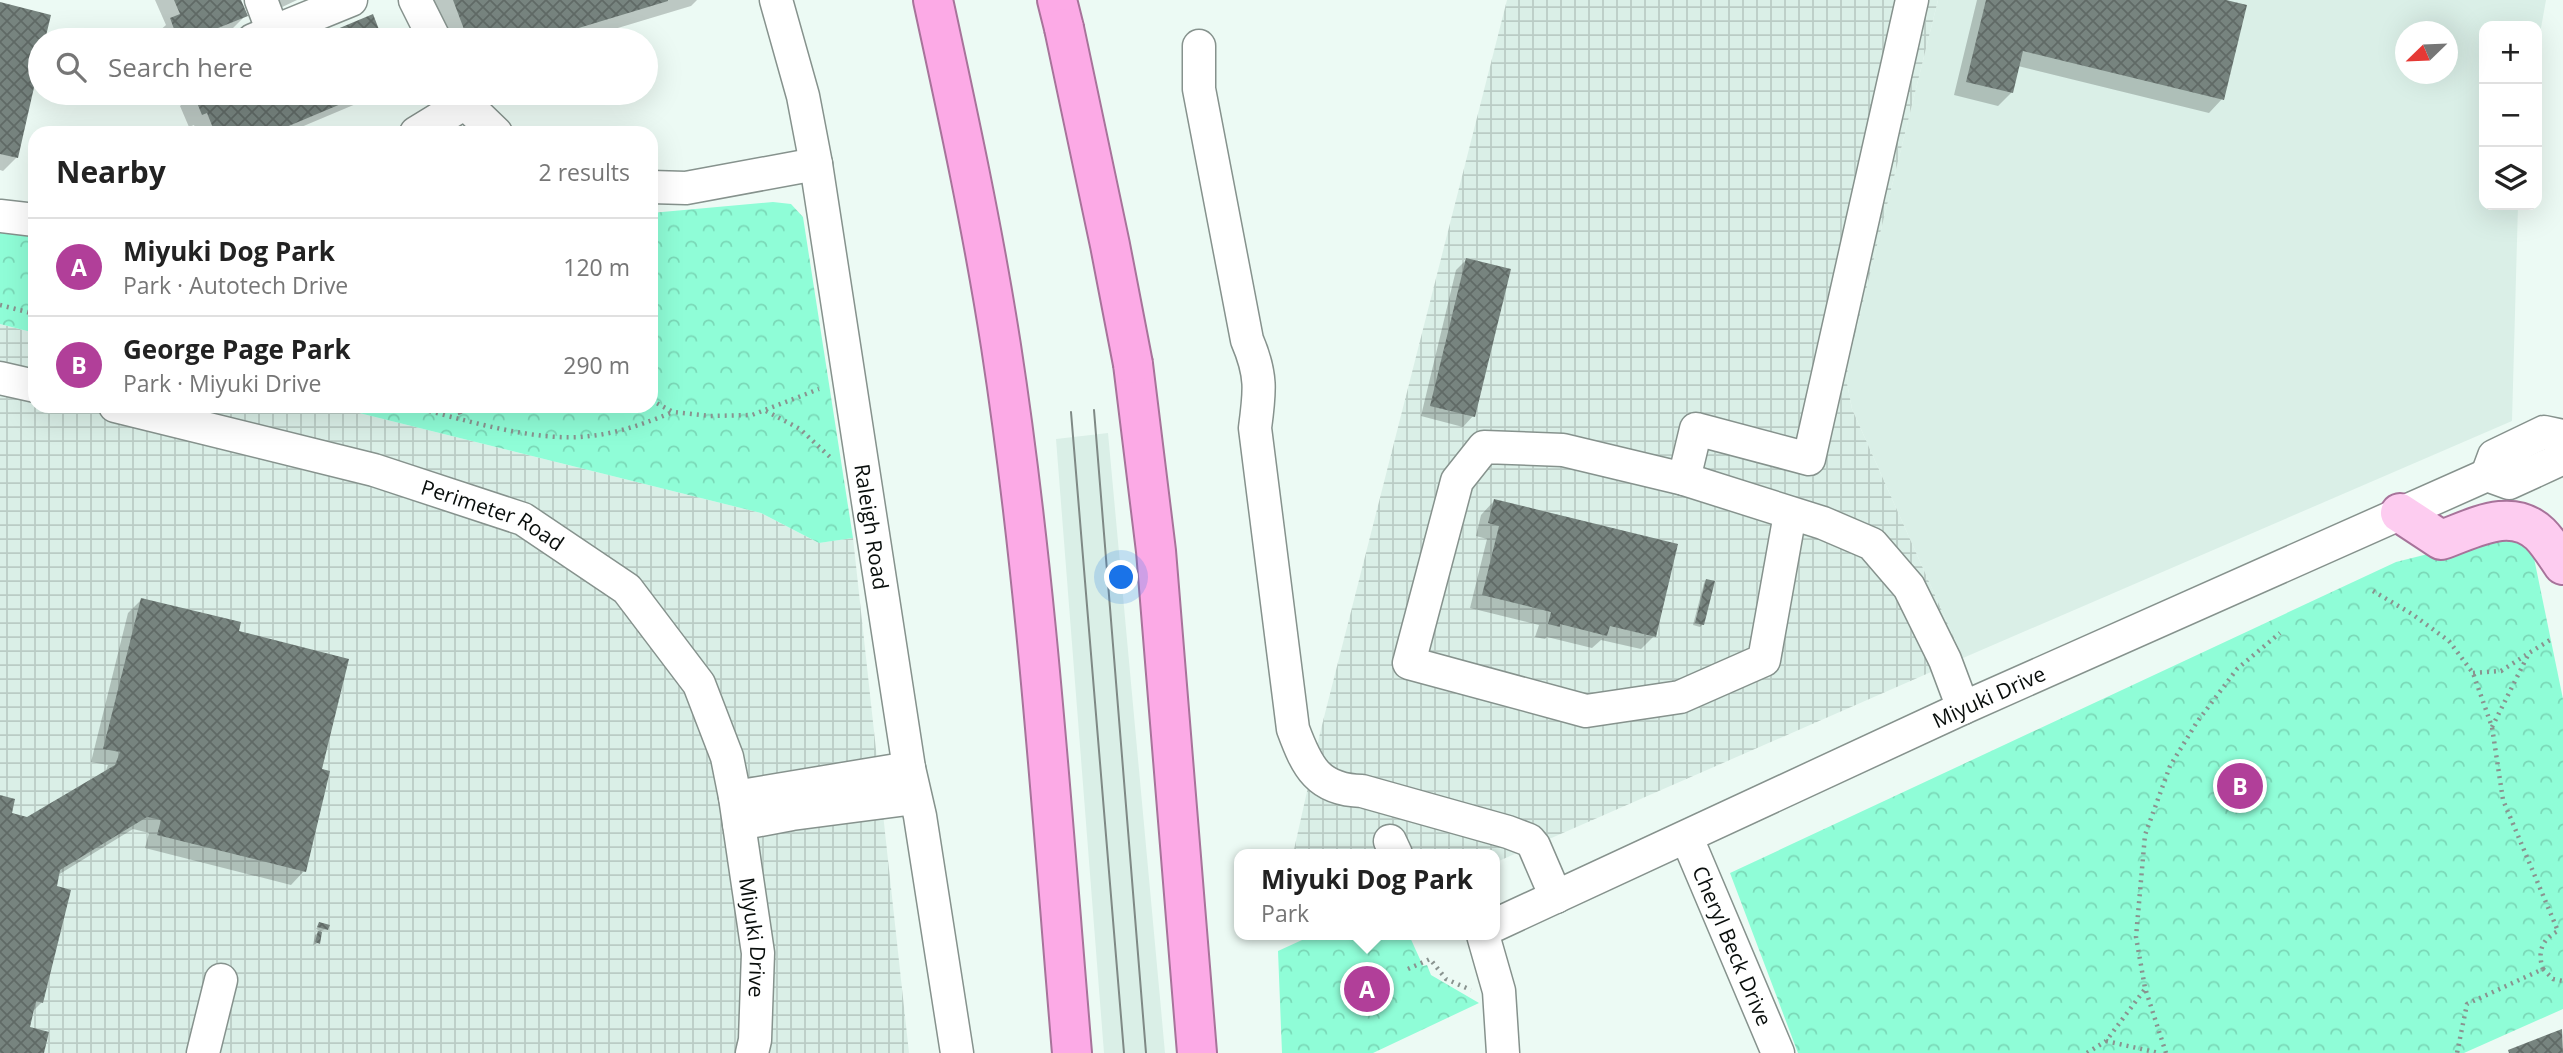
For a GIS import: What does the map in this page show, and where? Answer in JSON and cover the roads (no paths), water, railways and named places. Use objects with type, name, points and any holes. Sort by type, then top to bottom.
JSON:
[{"type":"highway","points":[[933,0],[969,165],[1001,346],[1026,535],[1046,734],[1072,1053]]},
{"type":"highway","points":[[1060,14],[1133,364],[1156,551],[1197,1053]]},
{"type":"main road","points":[[2400,513],[2441,540],[2502,520],[2525,524],[2540,534],[2563,565]]},
{"type":"street","points":[[261,0],[263,28]]},
{"type":"street","points":[[283,28],[351,0]]},
{"type":"street","points":[[415,0],[429,28]]},
{"type":"street","name":"Raleigh Road","points":[[776,0],[803,96],[816,164],[912,783],[957,1053]]},
{"type":"street","points":[[1684,479],[1696,429],[1809,459],[1912,0]]},
{"type":"street","points":[[1199,46],[1199,89],[1247,340],[1256,362],[1261,393],[1255,428],[1256,442],[1293,729],[1304,761],[1322,779],[1343,790],[1362,791],[1529,840],[1556,897]]},
{"type":"street","points":[[425,126],[453,105]]},
{"type":"street","points":[[469,105],[489,126]]},
{"type":"street","points":[[658,187],[686,188],[816,164]]},
{"type":"street","points":[[0,216],[28,219]]},
{"type":"street","points":[[0,378],[28,384]]},
{"type":"street","name":"Perimeter Road","points":[[143,413],[374,470],[523,519],[627,589],[699,684],[727,757],[737,810]]},
{"type":"street","name":"Miyuki Drive","points":[[2487,475],[2494,456],[2544,432],[2563,436]]},
{"type":"street","points":[[1790,514],[1763,660],[1680,697],[1586,711],[1409,663],[1457,481],[1484,447],[1563,450],[1684,479],[1823,523],[1872,544],[1909,587],[1945,660],[1963,708]]},
{"type":"street","name":"Miyuki Drive","points":[[1500,923],[1963,708],[2400,513],[2487,475],[2509,483],[2557,461],[2563,451]]},
{"type":"street","points":[[737,810],[912,783]]},
{"type":"street","name":"Miyuki Drive","points":[[737,810],[758,953],[755,1040],[752,1053]]},
{"type":"street","name":"Cheryl Beck Drive","points":[[1687,838],[1778,1053]]},
{"type":"street","points":[[1484,940],[1499,991],[1503,1053]]},
{"type":"street","points":[[202,1053],[220,980]]},
{"type":"tram line","points":[[1094,410],[1146,1053]]},
{"type":"tram line","points":[[1071,412],[1124,1053]]},
{"type":"place","name":"George Page Park","points":[[2240,786]]},
{"type":"place","name":"Miyuki Dog Park","points":[[1367,989]]}]
